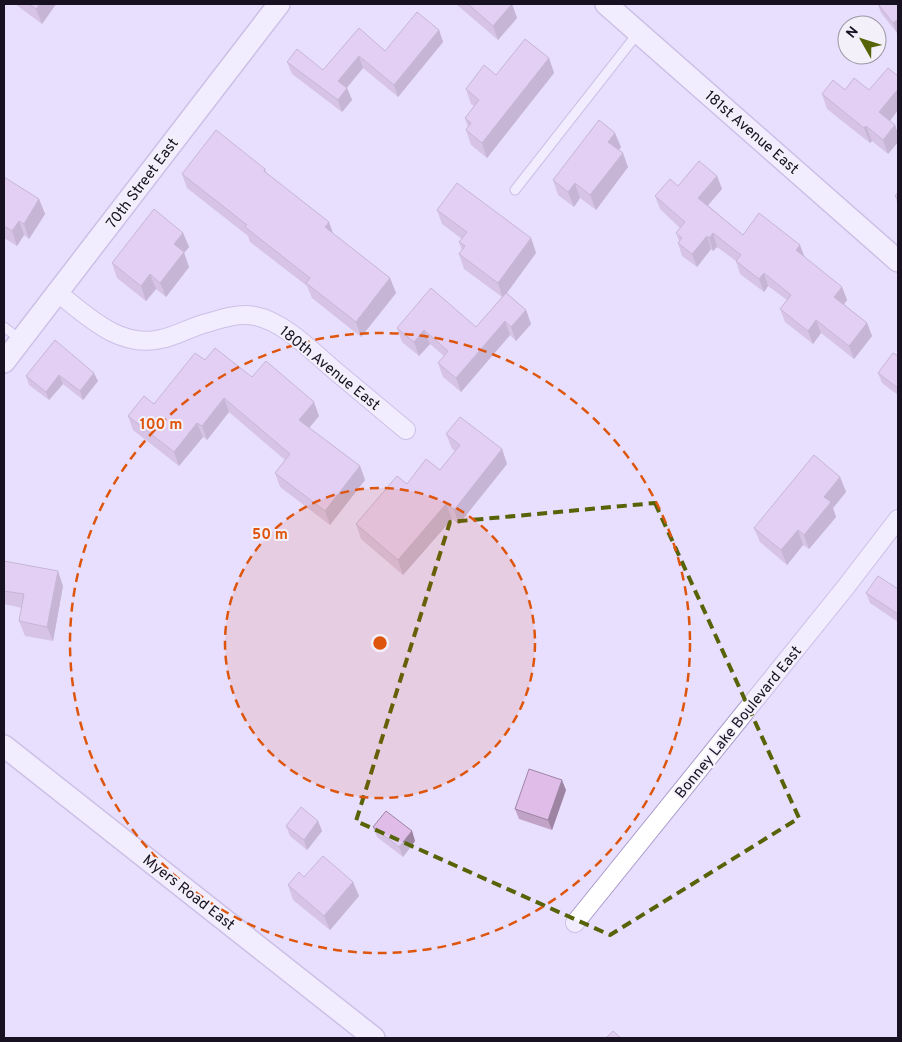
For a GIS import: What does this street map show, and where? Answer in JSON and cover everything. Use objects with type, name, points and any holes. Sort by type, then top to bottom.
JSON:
[{"type":"street","name":"70th Street East","points":[[4,362],[279,4]]},
{"type":"street","name":"181st Avenue East","points":[[606,4],[898,261]]},
{"type":"street","name":"180th Avenue East","points":[[58,292],[104,328],[139,341],[162,339],[226,317],[256,316],[267,320],[293,336],[406,430]]},
{"type":"street","name":"Bonney Lake Boulevard East","points":[[576,923],[845,588],[898,519]]},
{"type":"street","name":"Myers Road East","points":[[4,746],[374,1038]]},
{"type":"lane","points":[[515,190],[638,32]]},
{"type":"lane","points":[[4,327],[21,340]]},
{"type":"highlighted area","points":[[655,503],[799,818],[610,935],[356,821],[450,522]]},
{"type":"building","points":[[29,4],[40,4],[36,9]]},
{"type":"building","points":[[468,4],[512,4],[493,26]]},
{"type":"building","points":[[878,4],[898,4],[898,19],[893,23]]},
{"type":"building","points":[[417,12],[439,30],[394,85],[359,56],[338,81],[347,88],[338,100],[287,62],[297,49],[323,70],[359,28],[385,51]]},
{"type":"building","points":[[525,39],[549,58],[482,143],[466,130],[471,123],[465,118],[479,100],[466,89],[484,65],[496,75]]},
{"type":"building","points":[[888,68],[898,76],[898,89],[879,112],[895,125],[883,140],[866,126],[864,128],[822,94],[833,80],[845,90],[854,78],[869,90]]},
{"type":"building","points":[[599,120],[615,133],[608,142],[623,153],[590,195],[575,183],[568,192],[553,180]]},
{"type":"building","points":[[216,130],[329,222],[325,227],[390,278],[356,322],[306,283],[310,278],[182,174]]},
{"type":"building","points":[[699,161],[717,176],[698,198],[743,235],[759,213],[800,245],[796,250],[842,287],[834,297],[867,323],[849,346],[816,320],[808,331],[780,309],[791,295],[764,273],[759,279],[736,261],[741,255],[713,233],[709,238],[707,236],[692,254],[678,243],[682,238],[676,233],[685,222],[655,196],[670,179],[678,186]]},
{"type":"building","points":[[4,177],[39,199],[24,224],[19,221],[12,231],[4,226]]},
{"type":"building","points":[[457,183],[531,238],[498,283],[459,254],[465,246],[459,242],[467,232],[437,210]]},
{"type":"building","points":[[154,209],[183,233],[174,244],[184,252],[160,283],[150,274],[141,286],[112,263]]},
{"type":"building","points":[[431,288],[476,327],[506,293],[526,310],[511,327],[505,321],[456,378],[438,363],[448,351],[424,330],[414,342],[397,328]]},
{"type":"building","points":[[55,340],[94,373],[80,391],[59,375],[46,392],[26,376]]},
{"type":"building","points":[[215,348],[252,377],[266,361],[314,402],[299,420],[360,466],[325,511],[275,473],[290,454],[224,398],[202,426],[197,423],[174,452],[128,416],[144,396],[154,404],[195,353],[205,360]]},
{"type":"building","points":[[893,353],[898,356],[898,388],[878,373]]},
{"type":"building","points":[[460,417],[502,449],[454,510],[446,504],[398,560],[356,524],[397,476],[407,484],[426,459],[440,470],[460,445],[446,434]]},
{"type":"building","points":[[814,455],[840,477],[824,497],[831,502],[804,535],[798,530],[781,550],[754,528]]},
{"type":"building","points":[[4,561],[58,571],[47,627],[19,621],[24,594],[4,591]]},
{"type":"building","points":[[878,576],[898,589],[898,614],[866,593]]},
{"type":"building","points":[[529,769],[562,780],[548,820],[515,809]]},
{"type":"building","points":[[301,807],[318,821],[304,840],[286,826]]},
{"type":"building","points":[[386,811],[412,831],[399,847],[373,827]]},
{"type":"building","points":[[323,856],[353,882],[324,916],[288,885],[299,872],[304,877]]},
{"type":"building","points":[[613,1031],[621,1038],[606,1038]]}]
